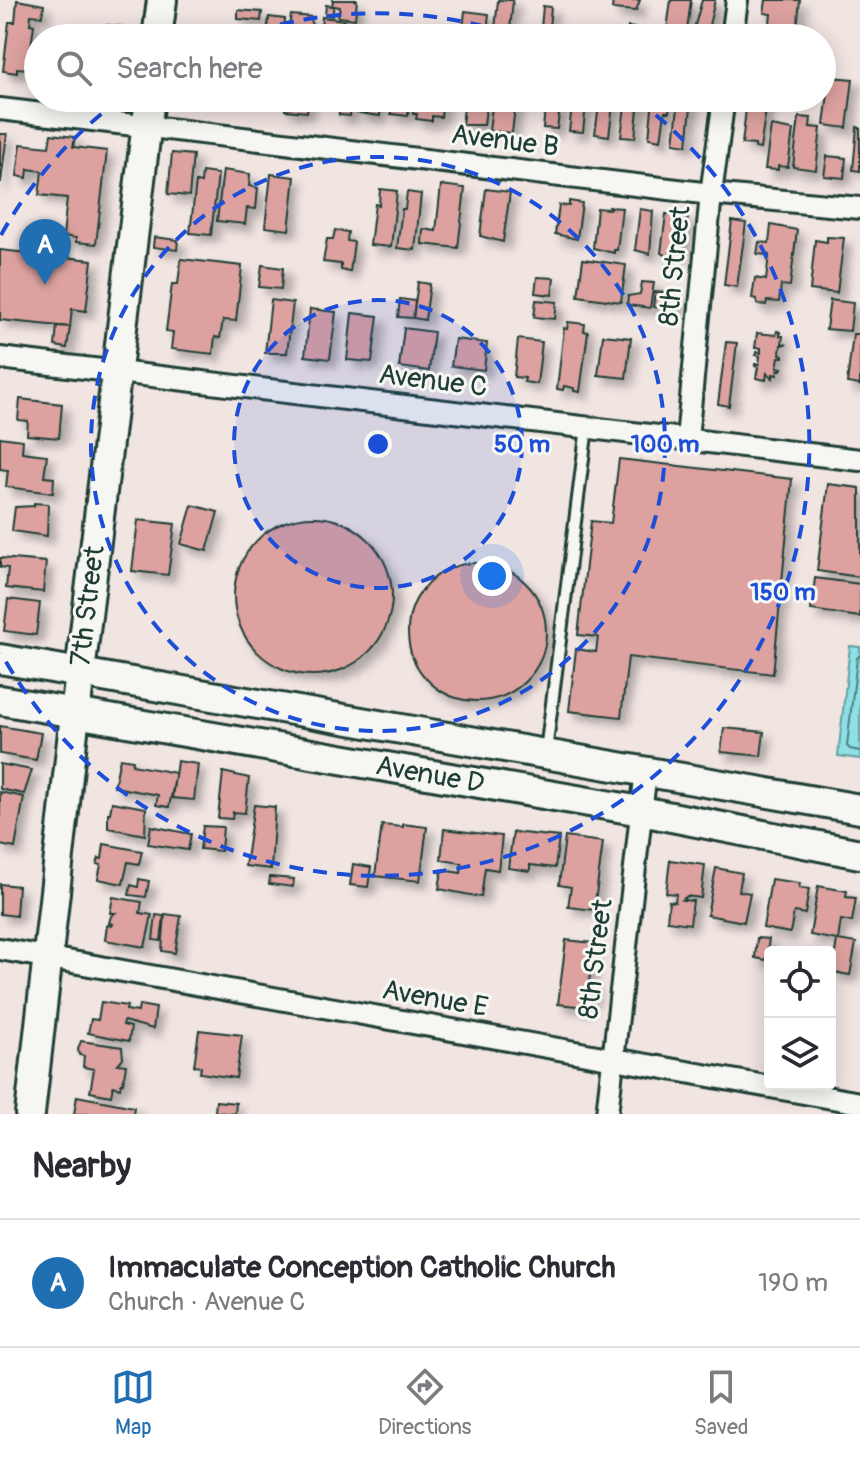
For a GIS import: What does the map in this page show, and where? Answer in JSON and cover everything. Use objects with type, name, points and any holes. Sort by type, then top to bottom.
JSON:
[{"type":"street","points":[[159,24],[162,0]]},
{"type":"street","points":[[734,24],[737,0]]},
{"type":"street","name":"Avenue B","points":[[0,109],[24,112]]},
{"type":"street","name":"Avenue B","points":[[26,112],[711,194],[860,208]]},
{"type":"street","name":"7th Street","points":[[30,1114],[148,112]]},
{"type":"street","name":"8th Street","points":[[687,439],[722,112]]},
{"type":"street","name":"Avenue C","points":[[0,358],[860,460]]},
{"type":"street","name":"Avenue D","points":[[0,659],[860,809]]},
{"type":"street","name":"Avenue D","points":[[0,700],[641,811],[860,854]]},
{"type":"street","name":"8th Street","points":[[607,1114],[646,770]]},
{"type":"street","name":"Avenue E","points":[[0,949],[860,1103]]},
{"type":"lane","points":[[545,753],[587,427]]},
{"type":"water","points":[[850,646],[860,647],[860,759],[838,756]]},
{"type":"building","points":[[17,0],[44,5],[42,16],[31,15],[30,24],[24,24],[24,69],[17,68],[17,73],[3,71],[9,22],[15,22]]},
{"type":"building","points":[[333,0],[357,0],[355,19],[338,17],[340,7],[334,6],[332,16],[325,15],[326,5],[332,6]]},
{"type":"building","points":[[498,0],[513,0],[511,24],[496,24]]},
{"type":"building","points":[[613,0],[640,0],[636,11],[612,9]]},
{"type":"building","points":[[671,0],[691,0],[688,24],[668,24]]},
{"type":"building","points":[[702,0],[715,0],[709,24],[695,24]]},
{"type":"building","points":[[766,0],[800,0],[797,24],[770,24],[771,14],[764,13]]},
{"type":"building","points":[[543,6],[551,7],[549,24],[541,24]]},
{"type":"building","points":[[238,10],[262,12],[261,21],[238,19]]},
{"type":"building","points":[[465,11],[489,14],[488,24],[464,24]]},
{"type":"building","points":[[291,15],[312,17],[311,24],[289,24]]},
{"type":"building","points":[[269,17],[285,19],[285,24],[268,24]]},
{"type":"building","points":[[322,17],[344,20],[344,24],[321,24]]},
{"type":"building","points":[[836,78],[853,79],[847,128],[824,125],[826,112],[836,112]]},
{"type":"building","points":[[358,112],[380,112],[380,116]]},
{"type":"building","points":[[391,112],[408,112],[408,116]]},
{"type":"building","points":[[442,112],[441,117],[432,116],[432,121],[416,119],[417,114],[413,114]]},
{"type":"building","points":[[463,112],[485,112],[484,125],[462,125]]},
{"type":"building","points":[[491,112],[514,112],[512,133],[489,131]]},
{"type":"building","points":[[545,112],[559,112],[557,129],[543,128]]},
{"type":"building","points":[[571,112],[585,112],[583,132],[569,131]]},
{"type":"building","points":[[598,112],[612,112],[609,136],[595,134]]},
{"type":"building","points":[[624,112],[638,112],[635,138],[621,137]]},
{"type":"building","points":[[652,112],[665,112],[661,140],[649,138]]},
{"type":"building","points":[[677,112],[691,112],[687,145],[674,143]]},
{"type":"building","points":[[746,112],[766,112],[760,149],[755,145],[742,144]]},
{"type":"building","points":[[799,117],[811,118],[810,127],[821,128],[816,170],[793,167]]},
{"type":"building","points":[[771,126],[793,130],[788,167],[778,166],[778,170],[765,169]]},
{"type":"building","points":[[857,127],[860,128],[860,171],[853,170]]},
{"type":"building","points":[[0,134],[7,134],[1,182],[0,182]]},
{"type":"building","points":[[51,134],[75,137],[73,147],[107,151],[96,244],[76,242],[76,238],[63,236],[67,198],[39,195],[42,171],[28,169],[27,178],[17,176],[21,144],[49,147]]},
{"type":"building","points":[[172,153],[193,155],[189,196],[168,194]]},
{"type":"building","points":[[827,156],[846,158],[844,178],[824,176]]},
{"type":"building","points":[[223,170],[250,174],[249,186],[258,188],[256,209],[247,208],[245,224],[217,221]]},
{"type":"building","points":[[202,172],[218,174],[211,235],[190,233],[196,182],[201,183]]},
{"type":"building","points":[[271,174],[295,177],[289,230],[265,227]]},
{"type":"building","points":[[441,185],[465,188],[458,248],[422,244],[423,229],[436,231]]},
{"type":"building","points":[[380,189],[397,191],[391,247],[370,245]]},
{"type":"building","points":[[486,189],[510,192],[503,242],[480,236]]},
{"type":"building","points":[[407,192],[421,194],[415,250],[397,248]]},
{"type":"building","points":[[569,201],[582,203],[577,239],[555,234],[559,205],[569,206]]},
{"type":"building","points":[[597,208],[622,208],[617,250],[614,253],[593,248]]},
{"type":"building","points":[[640,209],[653,211],[650,254],[635,250]]},
{"type":"building","points":[[666,214],[688,217],[683,254],[674,253],[674,259],[661,253]]},
{"type":"building","points":[[732,221],[746,223],[737,287],[724,285]]},
{"type":"building","points":[[771,225],[797,230],[790,286],[781,285],[779,302],[757,304],[757,299],[752,298],[755,278],[766,280],[769,255],[757,254],[759,242],[769,243]]},
{"type":"building","points":[[335,230],[348,232],[347,241],[354,242],[350,272],[341,270],[341,264],[323,262],[327,239],[333,239]]},
{"type":"building","points":[[154,237],[178,240],[177,250],[153,247]]},
{"type":"building","points":[[827,237],[844,238],[837,293],[810,290],[815,240],[827,242]]},
{"type":"building","points":[[0,250],[92,260],[86,311],[72,309],[70,327],[0,320]]},
{"type":"building","points":[[181,259],[242,266],[236,321],[223,320],[220,338],[215,337],[213,354],[171,349],[173,332],[166,331],[172,284],[178,284]]},
{"type":"building","points":[[583,259],[626,265],[621,302],[578,296]]},
{"type":"building","points":[[262,265],[283,268],[281,289],[259,287]]},
{"type":"building","points":[[537,277],[554,278],[552,295],[535,293]]},
{"type":"building","points":[[418,282],[430,284],[425,320],[413,318]]},
{"type":"building","points":[[642,282],[654,283],[650,308],[627,305],[628,296],[640,294]]},
{"type":"building","points":[[655,292],[679,294],[677,310],[653,307]]},
{"type":"building","points":[[400,299],[415,301],[413,318],[398,317]]},
{"type":"building","points":[[271,300],[293,303],[287,353],[265,353]]},
{"type":"building","points":[[536,300],[557,302],[555,319],[534,317]]},
{"type":"building","points":[[830,300],[853,303],[850,331],[826,329]]},
{"type":"building","points":[[310,309],[336,312],[330,359],[305,356]]},
{"type":"building","points":[[352,313],[378,316],[372,362],[347,360]]},
{"type":"building","points":[[568,322],[585,324],[584,331],[588,332],[580,392],[564,386],[563,390],[557,389],[564,328],[567,329]]},
{"type":"building","points":[[57,326],[70,327],[67,348],[55,346]]},
{"type":"building","points":[[404,328],[434,332],[429,371],[399,367]]},
{"type":"building","points":[[777,331],[783,336],[782,343],[785,344],[781,345],[780,354],[783,357],[779,357],[777,367],[782,368],[777,375],[773,374],[773,378],[767,373],[766,380],[756,378],[758,367],[755,364],[759,364],[760,356],[756,355],[757,352],[761,353],[761,348],[755,348],[757,333],[776,335]]},
{"type":"building","points":[[853,334],[860,334],[860,385],[847,383]]},
{"type":"building","points":[[603,335],[631,338],[626,378],[598,375]]},
{"type":"building","points":[[455,339],[487,343],[484,370],[451,366]]},
{"type":"building","points":[[518,339],[542,342],[537,384],[514,377]]},
{"type":"building","points":[[726,342],[737,343],[729,406],[718,404]]},
{"type":"building","points":[[20,399],[62,404],[59,438],[27,435],[28,421],[18,420]]},
{"type":"building","points":[[0,437],[23,440],[22,452],[47,455],[44,477],[54,478],[53,493],[6,487],[8,470],[0,469]]},
{"type":"building","points":[[619,459],[792,479],[773,674],[628,657],[621,717],[569,711],[576,649],[596,652],[598,637],[578,635],[591,521],[611,523]]},
{"type":"building","points":[[828,484],[860,488],[860,577],[817,571]]},
{"type":"building","points":[[34,503],[48,504],[47,536],[12,531],[15,507],[34,506]]},
{"type":"building","points":[[192,505],[218,512],[207,551],[181,544]]},
{"type":"building","points":[[313,517],[343,523],[369,540],[386,566],[392,596],[386,626],[369,652],[343,669],[313,675],[283,669],[257,652],[240,626],[234,596],[240,566],[257,540],[283,523]]},
{"type":"building","points":[[138,520],[175,524],[168,575],[132,571]]},
{"type":"building","points":[[0,558],[46,562],[43,592],[6,588],[8,568],[0,567]]},
{"type":"building","points":[[477,563],[503,569],[526,583],[540,606],[546,632],[540,658],[526,681],[503,695],[477,701],[451,695],[428,681],[414,658],[408,632],[414,606],[428,583],[451,569]]},
{"type":"building","points":[[815,578],[860,584],[860,617],[811,610]]},
{"type":"building","points":[[8,599],[40,603],[36,635],[4,631]]},
{"type":"building","points":[[0,726],[41,733],[36,760],[0,754]]},
{"type":"building","points":[[724,728],[764,732],[761,756],[721,752]]},
{"type":"building","points":[[120,758],[133,760],[132,765],[176,773],[169,807],[156,805],[158,795],[114,787]]},
{"type":"building","points":[[177,761],[198,764],[194,800],[172,798]]},
{"type":"building","points":[[0,764],[32,770],[24,794],[0,789]]},
{"type":"building","points":[[223,772],[249,778],[245,813],[233,812],[232,819],[218,818]]},
{"type":"building","points":[[0,792],[24,797],[15,848],[0,845]]},
{"type":"building","points":[[112,802],[146,808],[145,835],[108,828]]},
{"type":"building","points":[[254,805],[275,807],[271,869],[245,866]]},
{"type":"building","points":[[403,824],[427,827],[420,881],[375,876],[382,825],[403,827]]},
{"type":"building","points":[[151,826],[191,834],[188,850],[148,844]]},
{"type":"building","points":[[203,826],[223,827],[221,851],[200,849]]},
{"type":"building","points":[[444,829],[502,836],[498,870],[485,868],[481,897],[439,889],[442,870],[461,873],[462,863],[441,860]]},
{"type":"building","points":[[513,832],[559,837],[555,868],[530,865],[530,871],[508,868]]},
{"type":"building","points":[[565,837],[603,842],[594,910],[568,907],[571,887],[559,885]]},
{"type":"building","points":[[104,844],[142,851],[139,864],[128,862],[123,884],[98,879],[101,865],[97,864],[99,858],[102,859]]},
{"type":"building","points":[[670,860],[705,865],[701,898],[687,896],[682,900],[693,901],[690,924],[667,921],[669,901],[675,902],[676,894],[666,893]]},
{"type":"building","points":[[353,864],[371,867],[368,887],[350,885]]},
{"type":"building","points":[[716,868],[742,873],[739,891],[750,893],[744,922],[707,915]]},
{"type":"building","points":[[270,877],[294,879],[293,887],[269,884]]},
{"type":"building","points":[[139,879],[149,881],[146,897],[129,895],[131,885],[138,887]]},
{"type":"building","points":[[771,879],[800,883],[799,888],[809,889],[805,914],[794,912],[790,933],[763,928]]},
{"type":"building","points":[[0,884],[18,886],[16,916],[0,914]]},
{"type":"building","points":[[818,886],[847,891],[846,897],[856,898],[852,922],[841,920],[838,940],[856,943],[850,975],[836,973],[837,940],[810,935]]},
{"type":"building","points":[[113,897],[142,902],[140,913],[152,915],[145,947],[105,940],[107,925],[113,924],[109,923],[115,913],[110,913]]},
{"type":"building","points":[[165,914],[181,916],[175,953],[162,951]]},
{"type":"building","points":[[156,915],[164,916],[161,941],[153,940]]},
{"type":"building","points":[[757,938],[769,939],[768,946],[764,946],[764,960],[755,958]]},
{"type":"building","points":[[566,940],[593,943],[589,985],[593,985],[592,997],[587,997],[586,1007],[558,1004]]},
{"type":"building","points":[[101,1002],[127,1006],[126,1010],[138,1012],[139,1005],[156,1008],[153,1029],[124,1021],[123,1025],[131,1027],[129,1041],[88,1033],[91,1019],[98,1020]]},
{"type":"building","points":[[199,1030],[242,1035],[236,1078],[200,1073],[201,1067],[194,1066]]},
{"type":"building","points":[[81,1041],[122,1047],[123,1058],[118,1064],[126,1065],[123,1083],[120,1088],[113,1086],[111,1096],[90,1092],[94,1069],[83,1067],[84,1056],[79,1055],[78,1049]]},
{"type":"building","points":[[77,1096],[134,1107],[133,1114],[74,1114]]},
{"type":"building","points":[[216,1101],[236,1103],[235,1114],[215,1112]]},
{"type":"place","name":"Immaculate Conception Catholic Church","points":[[45,285]]}]
